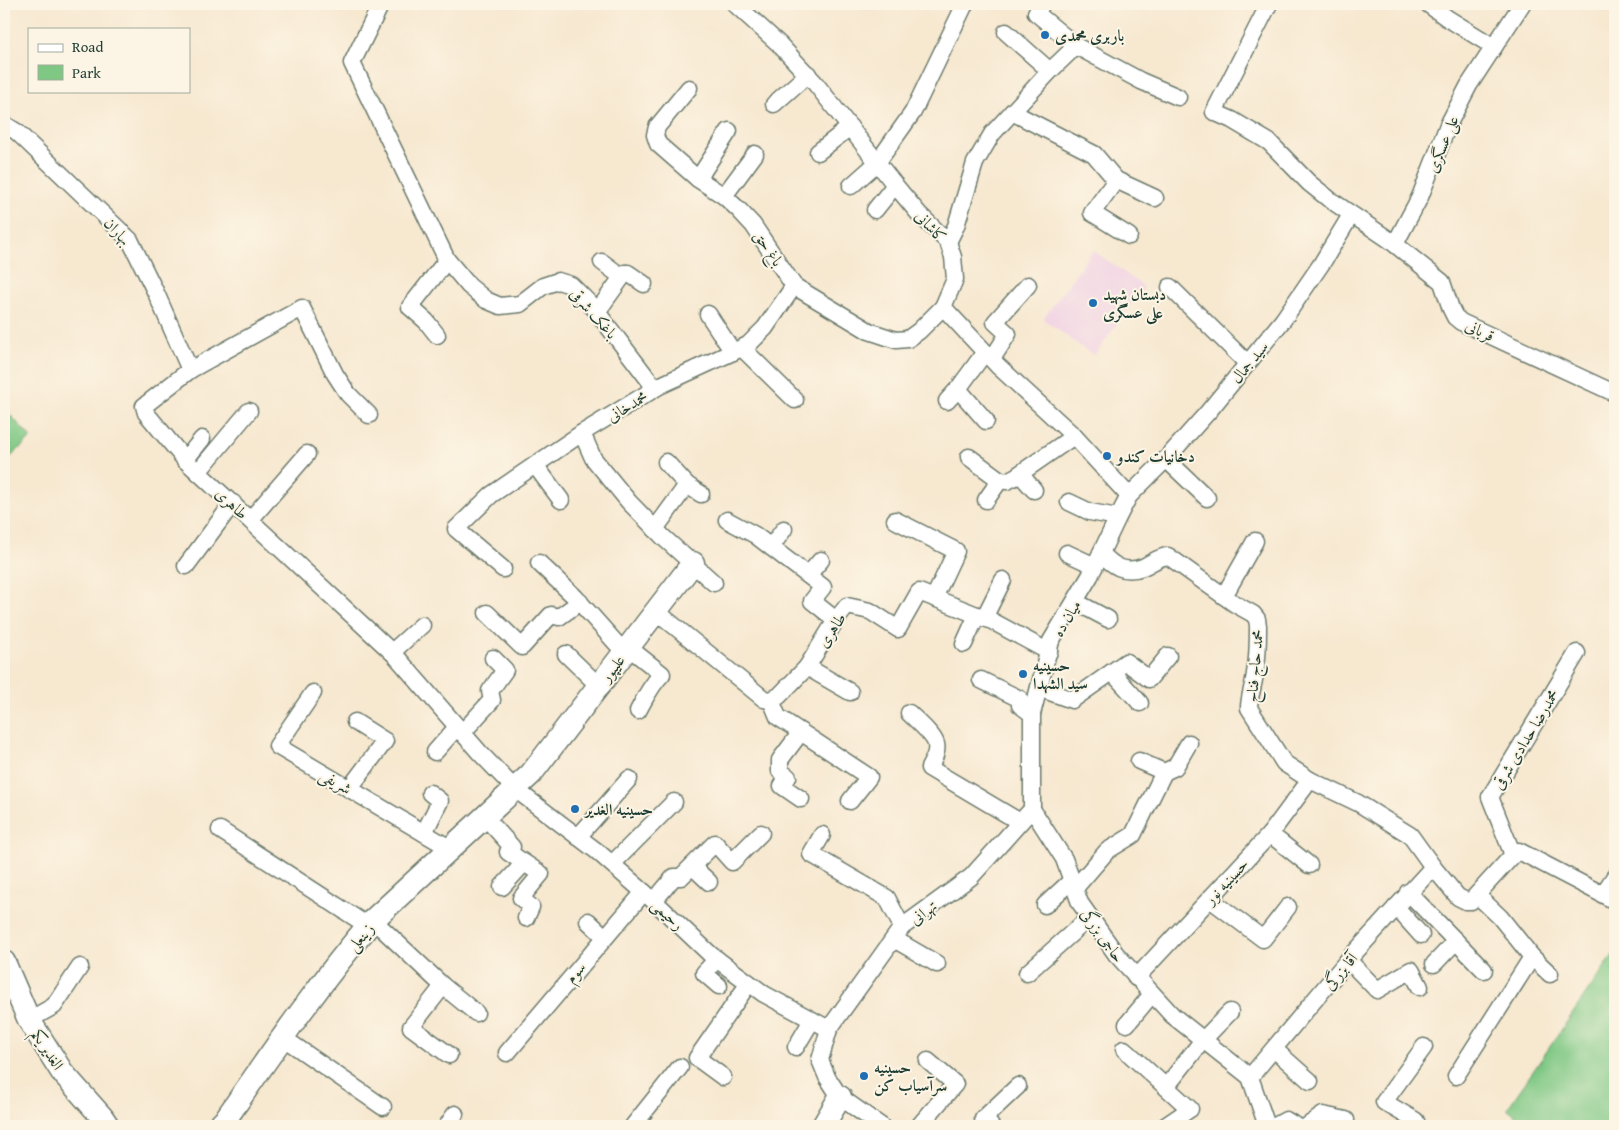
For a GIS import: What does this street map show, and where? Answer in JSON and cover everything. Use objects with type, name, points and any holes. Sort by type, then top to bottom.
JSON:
[{"type":"street","points":[[381,4],[352,63],[447,260],[410,307],[426,321],[437,335]]},
{"type":"street","name":"کاشانی","points":[[736,4],[808,74],[919,214],[948,242],[953,257],[955,278],[943,306]]},
{"type":"street","points":[[851,186],[877,163],[913,112],[965,4]]},
{"type":"street","points":[[1042,4],[1036,13],[1076,46],[1141,81],[1178,97]]},
{"type":"street","name":"قربانی","points":[[1269,4],[1214,112],[1232,120],[1269,142],[1310,183],[1351,215],[1395,244],[1442,282],[1451,309],[1455,317],[1461,322],[1612,392],[1615,391]]},
{"type":"street","points":[[1428,4],[1460,27],[1494,47],[1522,4]]},
{"type":"street","points":[[1006,32],[1050,71]]},
{"type":"street","points":[[948,242],[956,226],[975,163],[992,134],[1050,71],[1076,46]]},
{"type":"street","name":"علی عسگری","points":[[1395,244],[1420,198],[1448,125],[1469,84],[1494,47]]},
{"type":"street","points":[[774,104],[808,74]]},
{"type":"street","name":"باغ حق","points":[[688,88],[657,127],[655,135],[658,144],[698,179],[724,196],[753,225],[794,286],[869,331],[896,340],[908,339],[919,331],[943,306]]},
{"type":"street","points":[[1012,112],[1094,154],[1116,180],[1155,198]]},
{"type":"street","name":"بهاران","points":[[4,124],[17,132],[130,240],[190,370]]},
{"type":"street","points":[[818,152],[850,127]]},
{"type":"street","points":[[698,179],[729,132]]},
{"type":"street","points":[[724,196],[755,154]]},
{"type":"street","points":[[1116,180],[1092,213],[1129,236]]},
{"type":"street","points":[[875,210],[895,185]]},
{"type":"street","name":"سید جمال","points":[[1129,496],[1166,459],[1208,412],[1283,320],[1322,263],[1351,215]]},
{"type":"street","name":"باغک شرقی","points":[[447,260],[469,286],[486,300],[500,306],[520,304],[543,286],[558,280],[571,285],[597,312],[655,388]]},
{"type":"street","points":[[602,262],[618,274],[628,273],[644,284]]},
{"type":"street","points":[[597,312],[625,274]]},
{"type":"street","points":[[986,421],[952,395],[1008,334],[995,322],[1028,285]]},
{"type":"street","name":"محمدخانی","points":[[503,569],[456,529],[491,495],[582,432],[655,388],[748,345],[765,328],[794,286]]},
{"type":"street","points":[[1170,287],[1247,363]]},
{"type":"street","points":[[943,306],[988,356],[1074,436],[1129,496]]},
{"type":"street","name":"طاهری","points":[[369,415],[348,394],[302,308],[190,370],[144,406],[146,413],[185,460],[392,652],[460,730],[523,781]]},
{"type":"street","points":[[708,314],[737,350],[795,400]]},
{"type":"street","points":[[198,472],[249,411]]},
{"type":"street","points":[[582,432],[593,458],[629,502],[714,583]]},
{"type":"street","points":[[969,457],[1000,480],[1007,481],[1074,436]]},
{"type":"street","points":[[185,460],[202,439]]},
{"type":"street","points":[[250,520],[307,454]]},
{"type":"street","points":[[1166,459],[1207,498]]},
{"type":"street","points":[[655,528],[694,490],[666,462]]},
{"type":"street","points":[[535,465],[561,500]]},
{"type":"street","points":[[1020,474],[1034,490]]},
{"type":"street","points":[[986,500],[1000,480]]},
{"type":"street","name":"میان ده","points":[[1032,809],[1032,714],[1048,652],[1052,641],[1076,602],[1098,560],[1129,496]]},
{"type":"street","points":[[1069,502],[1090,512],[1118,517]]},
{"type":"street","points":[[186,566],[233,504]]},
{"type":"street","points":[[727,520],[755,535],[822,587],[812,601],[836,620]]},
{"type":"street","points":[[895,520],[956,551],[934,598]]},
{"type":"street","points":[[772,547],[784,529]]},
{"type":"street","points":[[1224,596],[1255,541]]},
{"type":"street","points":[[1067,553],[1098,560]]},
{"type":"street","name":"محمد حاج فناح","points":[[1098,560],[1128,570],[1142,567],[1161,557],[1168,556],[1253,614],[1257,619],[1258,626],[1256,669],[1249,699],[1249,708],[1284,763],[1310,780],[1358,803],[1410,835],[1458,898],[1471,901],[1478,896]]},
{"type":"street","points":[[808,575],[821,560]]},
{"type":"street","points":[[539,563],[626,650],[662,674],[651,684],[638,711]]},
{"type":"street","name":"علیپور","points":[[523,781],[599,686],[693,563]]},
{"type":"street","points":[[964,644],[1003,580]]},
{"type":"street","name":"طاهری","points":[[770,700],[780,696],[806,667],[847,606],[870,611],[898,629],[919,592],[981,617],[1048,652]]},
{"type":"street","points":[[487,613],[522,647],[551,614],[559,617],[578,600]]},
{"type":"street","points":[[1076,602],[1108,619]]},
{"type":"street","points":[[656,611],[764,699],[770,700],[778,717],[869,777],[850,801]]},
{"type":"street","points":[[392,652],[422,625]]},
{"type":"street","name":"محمدرضا حدادی شرقی","points":[[1516,853],[1490,797],[1577,653]]},
{"type":"street","points":[[566,654],[599,686]]},
{"type":"street","points":[[1039,688],[1072,700],[1126,662],[1149,679],[1168,656]]},
{"type":"street","points":[[436,752],[492,700],[490,691],[505,670],[493,658]]},
{"type":"street","points":[[806,667],[850,692]]},
{"type":"street","points":[[1112,672],[1140,703]]},
{"type":"street","points":[[981,680],[1020,699],[1020,705],[1032,714]]},
{"type":"street","name":"شریفی","points":[[313,693],[277,746],[451,848]]},
{"type":"street","points":[[909,713],[931,735],[936,743],[936,754],[930,768],[1020,822]]},
{"type":"street","points":[[349,789],[385,741],[355,722]]},
{"type":"street","points":[[801,732],[780,760],[780,771],[788,778],[782,786],[801,800]]},
{"type":"street","points":[[1045,905],[1073,884],[1107,851],[1134,835],[1164,772],[1175,767],[1189,743]]},
{"type":"street","points":[[1139,760],[1164,772]]},
{"type":"street","points":[[578,837],[629,779]]},
{"type":"street","name":"حسینیه نور","points":[[1136,978],[1270,834],[1310,780]]},
{"type":"street","name":"زینعلی","points":[[226,1124],[282,1037],[353,943],[371,923],[523,781]]},
{"type":"street","name":"رحیمی","points":[[523,781],[578,837],[649,896],[717,959],[764,994],[829,1029]]},
{"type":"street","points":[[424,833],[440,801],[430,793]]},
{"type":"street","points":[[612,864],[674,802]]},
{"type":"street","name":"تهرانی","points":[[840,1097],[827,1077],[820,1060],[829,1029],[898,933],[971,876],[1032,809]]},
{"type":"street","name":"حاجی بزرگی","points":[[1032,809],[1064,859],[1080,903],[1116,954],[1172,1015],[1250,1077]]},
{"type":"street","points":[[485,817],[512,847],[508,852],[541,874],[521,898],[531,908],[526,918]]},
{"type":"street","points":[[220,830],[371,923],[476,1013]]},
{"type":"street","name":"سوم","points":[[507,1053],[606,937],[649,896],[674,877],[681,877],[715,843],[732,862],[761,833]]},
{"type":"street","points":[[1270,834],[1309,865]]},
{"type":"street","points":[[822,835],[812,854],[887,898],[898,933],[937,964]]},
{"type":"street","points":[[1550,974],[1532,956],[1500,917],[1478,896],[1516,853],[1609,898],[1615,876]]},
{"type":"street","points":[[502,887],[524,863]]},
{"type":"street","points":[[692,866],[709,882]]},
{"type":"street","name":"آقا بزرگی","points":[[1250,1077],[1348,960],[1408,892],[1433,867]]},
{"type":"street","points":[[1408,892],[1484,970]]},
{"type":"street","points":[[1210,899],[1263,939],[1288,907]]},
{"type":"street","points":[[1396,907],[1421,935]]},
{"type":"street","points":[[1027,973],[1090,917]]},
{"type":"street","points":[[588,921],[606,937]]},
{"type":"street","points":[[1434,964],[1456,941]]},
{"type":"street","points":[[1456,1076],[1532,956]]},
{"type":"street","points":[[717,959],[704,973],[720,986]]},
{"type":"street","points":[[1348,960],[1377,990],[1411,970],[1420,987]]},
{"type":"street","name":"الغدیر یکم","points":[[4,962],[29,1020],[62,1072],[109,1123]]},
{"type":"street","points":[[29,1020],[54,1006],[80,967]]},
{"type":"street","points":[[723,1077],[697,1058],[749,982]]},
{"type":"street","points":[[443,986],[411,1028],[449,1054]]},
{"type":"street","points":[[1127,1024],[1152,994]]},
{"type":"street","points":[[1166,1087],[1204,1040],[1230,1012]]},
{"type":"street","points":[[796,1047],[812,1020]]},
{"type":"street","points":[[282,1037],[383,1107]]},
{"type":"street","points":[[1413,1126],[1416,1121],[1384,1102],[1424,1047]]},
{"type":"street","points":[[1124,1049],[1190,1109],[1165,1126]]},
{"type":"street","points":[[1274,1049],[1310,1081]]},
{"type":"street","points":[[919,1126],[955,1084],[928,1061]]},
{"type":"street","points":[[634,1126],[680,1067]]},
{"type":"street","points":[[1250,1077],[1267,1126]]},
{"type":"street","points":[[991,1126],[984,1119],[1018,1086]]},
{"type":"street","points":[[823,1126],[840,1097],[881,1126]]},
{"type":"street","points":[[1307,1126],[1323,1115],[1346,1120]]},
{"type":"street","points":[[1275,1126],[1286,1120],[1296,1126]]},
{"type":"shaded area","name":"دبستان شهید علی عسگری","points":[[1093,250],[1144,287],[1094,356],[1043,319]]},
{"type":"green space","points":[[4,408],[31,438],[4,463]]},
{"type":"green space","points":[[1615,952],[1615,1126],[1528,1126],[1507,1109]]},
{"type":"place","name":"باربری محمدی","points":[[1045,35]]},
{"type":"place","name":"دبستان شهید علی عسگری","points":[[1093,303]]},
{"type":"place","name":"دخانیات کندو","points":[[1107,456]]},
{"type":"place","name":"حسینیه سید الشهدا","points":[[1023,674]]},
{"type":"place","name":"حسینیه الغدیر","points":[[575,809]]},
{"type":"place","name":"حسینیه سرآسیاب کن","points":[[864,1076]]}]
